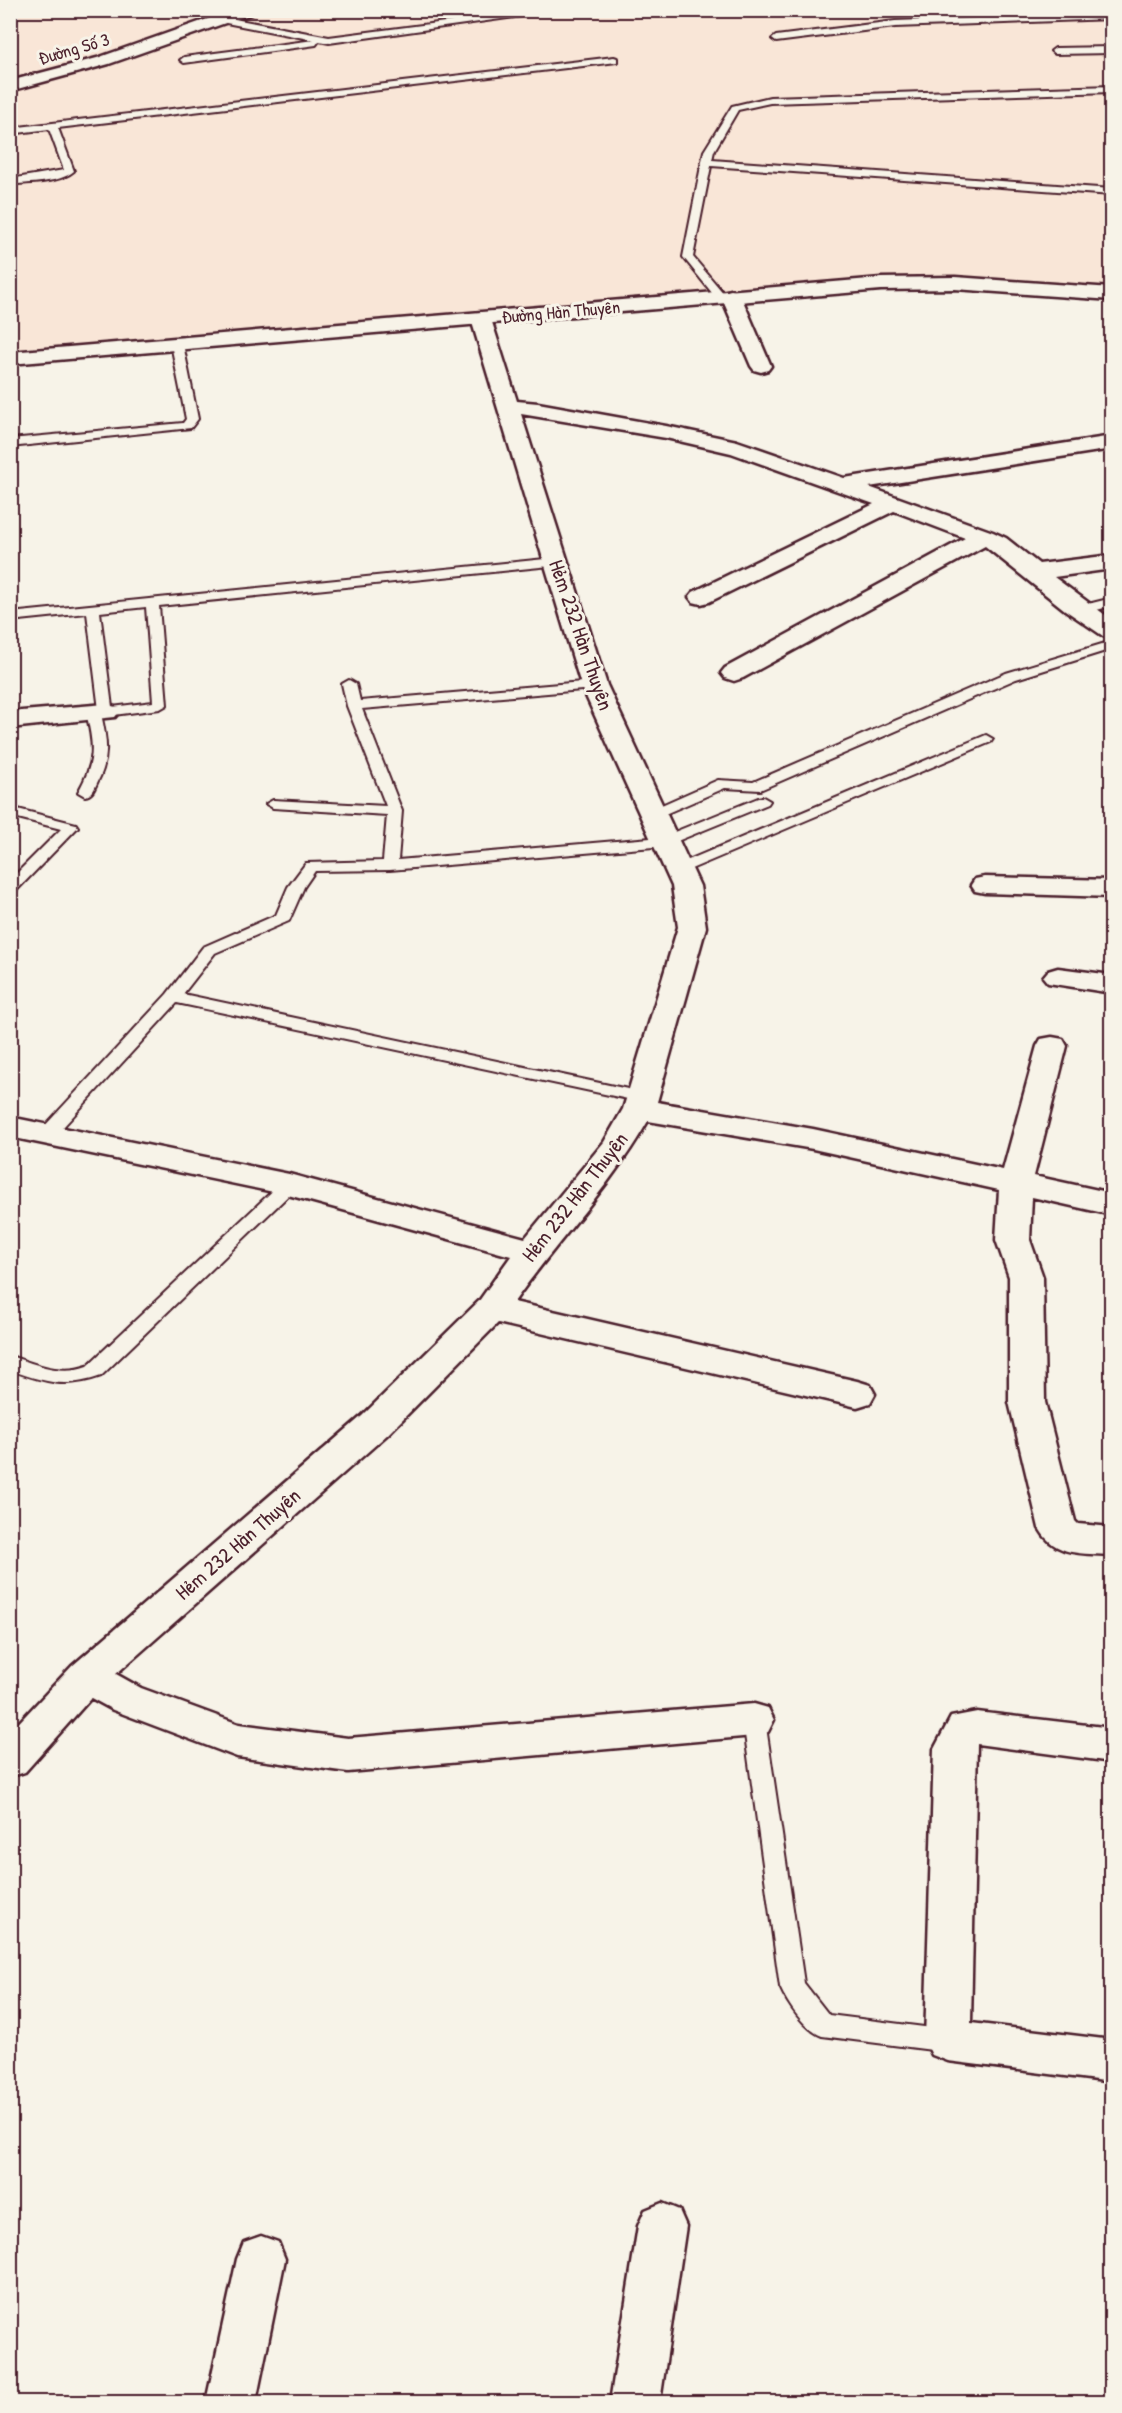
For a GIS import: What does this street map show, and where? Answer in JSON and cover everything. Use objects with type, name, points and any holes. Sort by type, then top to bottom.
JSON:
[{"type":"street","name":"Đường Số 3","points":[[10,86],[103,61],[249,10]]},
{"type":"street","name":"Đường Hàn Thuyên","points":[[10,358],[881,284],[955,283],[1112,294]]},
{"type":"street","points":[[726,297],[761,366]]},
{"type":"street","name":"Hẻm 232 Hàn Thuyên","points":[[10,1760],[86,1677],[375,1425],[491,1309],[532,1251],[617,1148],[640,1103],[692,927],[686,886],[594,685],[481,319]]},
{"type":"street","points":[[507,407],[538,409],[666,432],[727,446],[985,537],[998,543],[1081,610],[1112,631]]},
{"type":"street","points":[[841,485],[1112,442]]},
{"type":"street","points":[[701,597],[893,503]]},
{"type":"street","points":[[734,673],[985,537]]},
{"type":"street","points":[[1034,572],[1112,562]]},
{"type":"street","points":[[10,720],[99,712]]},
{"type":"street","points":[[985,885],[1112,889]]},
{"type":"street","points":[[1058,977],[1112,984]]},
{"type":"street","points":[[1052,1047],[1016,1183],[1013,1240],[1026,1277],[1027,1402],[1058,1528],[1068,1537],[1112,1541]]},
{"type":"street","points":[[640,1103],[1112,1204]]},
{"type":"street","points":[[10,1127],[289,1185],[532,1251]]},
{"type":"street","points":[[491,1309],[857,1394]]},
{"type":"street","points":[[86,1677],[127,1698],[237,1740],[348,1755],[754,1720]]},
{"type":"street","points":[[1112,1745],[977,1728],[965,1729],[961,1734],[955,1749],[948,2041],[1112,2061]]},
{"type":"street","points":[[635,2403],[662,2226]]},
{"type":"street","points":[[231,2403],[261,2259]]},
{"type":"lane","points":[[10,12],[15,10]]},
{"type":"lane","points":[[184,60],[561,10]]},
{"type":"lane","points":[[776,39],[895,24],[1112,16]]},
{"type":"lane","points":[[224,20],[329,40]]},
{"type":"lane","points":[[1055,51],[1112,50]]},
{"type":"lane","points":[[10,131],[614,60]]},
{"type":"lane","points":[[726,297],[688,256],[710,151],[735,108],[770,100],[1112,89]]},
{"type":"lane","points":[[10,182],[61,175],[69,171],[53,126]]},
{"type":"lane","points":[[707,163],[1112,192]]},
{"type":"lane","points":[[10,443],[187,426],[192,419],[177,344]]},
{"type":"lane","points":[[10,617],[555,562]]},
{"type":"lane","points":[[99,712],[160,705],[152,602]]},
{"type":"lane","points":[[1081,610],[1112,602]]},
{"type":"lane","points":[[85,792],[98,771],[102,750],[93,608]]},
{"type":"lane","points":[[659,827],[723,783],[755,787],[1011,676],[1112,645]]},
{"type":"lane","points":[[349,684],[354,706],[395,811],[390,865]]},
{"type":"lane","points":[[354,706],[594,685]]},
{"type":"lane","points":[[679,869],[986,740]]},
{"type":"lane","points":[[46,1134],[173,998],[209,950],[283,918],[296,886],[310,866],[390,865],[659,827],[763,801]]},
{"type":"lane","points":[[273,804],[395,811]]},
{"type":"lane","points":[[10,811],[71,827],[10,889]]},
{"type":"lane","points":[[173,998],[640,1103]]},
{"type":"lane","points":[[10,1363],[58,1378],[78,1378],[94,1371],[289,1185]]},
{"type":"lane","points":[[754,1720],[792,1987],[822,2025],[948,2041]]},
{"type":"shaded area","points":[[11,11],[1111,11],[1111,289],[954,277],[883,278],[11,352]]}]
